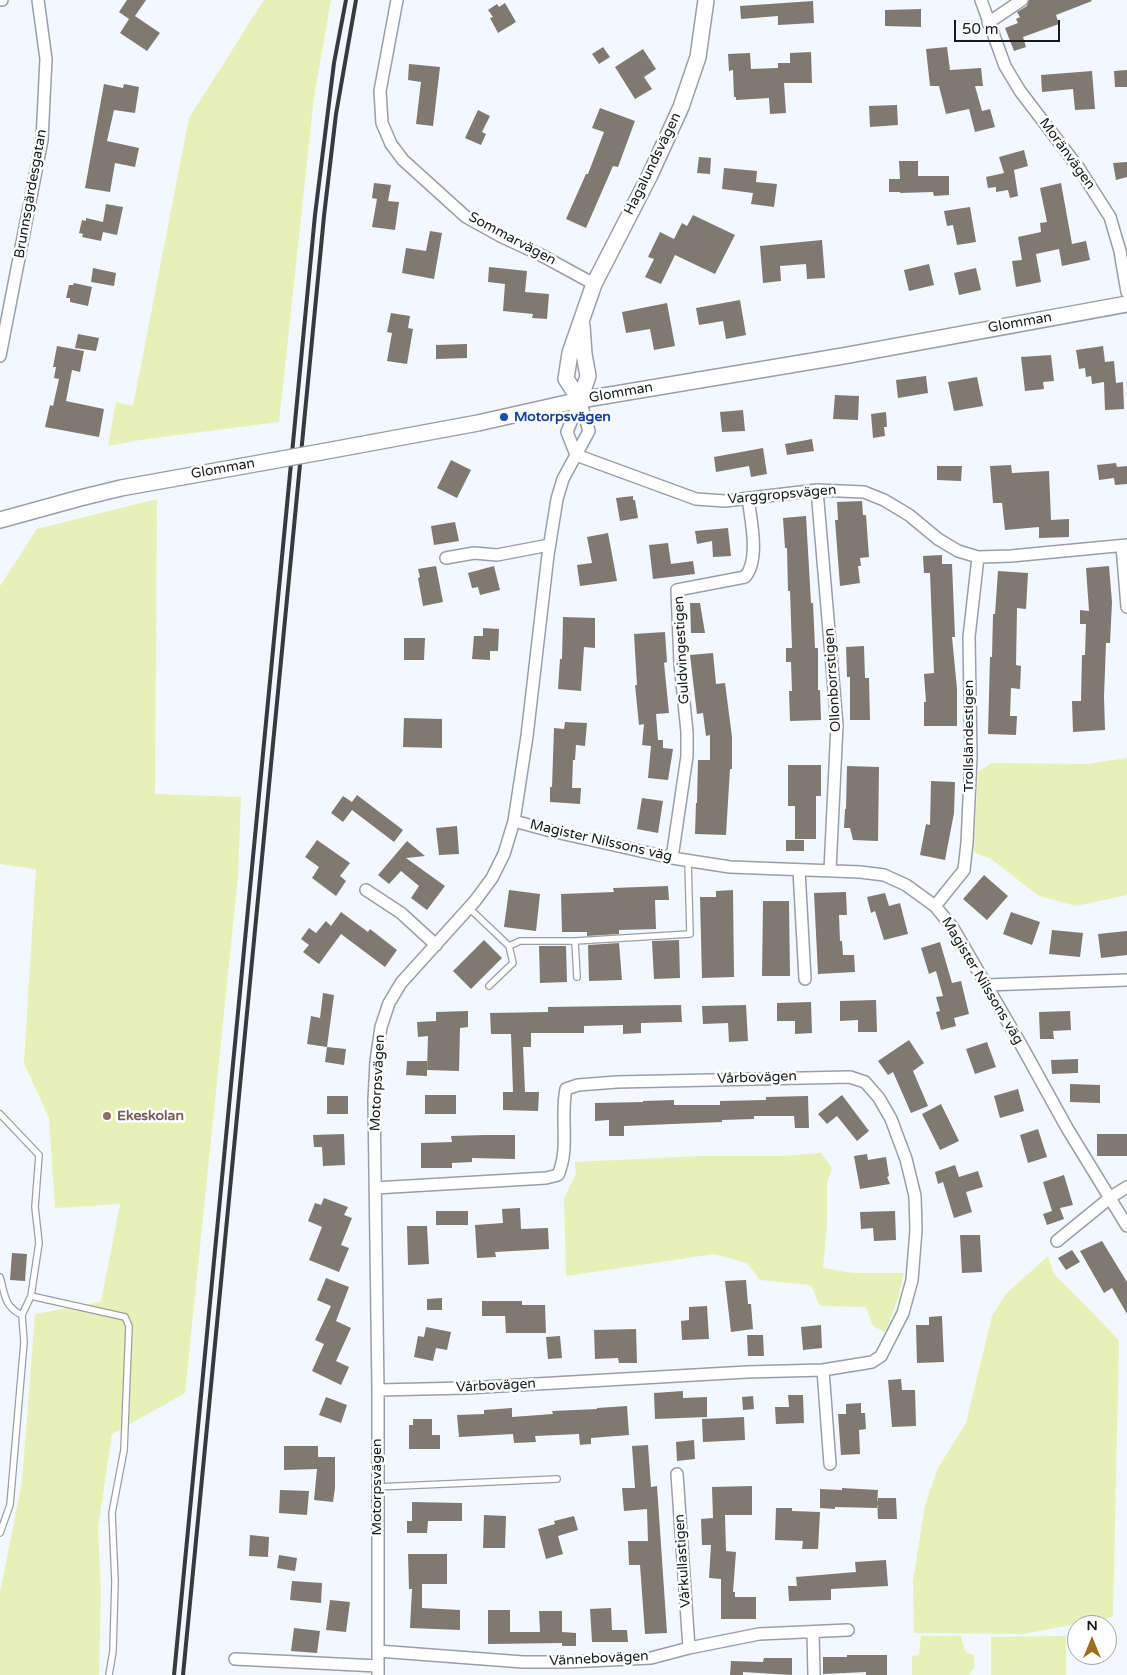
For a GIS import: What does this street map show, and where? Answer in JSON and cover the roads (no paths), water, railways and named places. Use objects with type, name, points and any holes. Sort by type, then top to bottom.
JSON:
[{"type":"street","name":"Brunnsgärdesgatan","points":[[0,356],[42,140],[46,59],[38,0]]},
{"type":"street","name":"Sommarvägen","points":[[397,0],[380,90],[382,123],[391,144],[403,160],[466,217],[594,284]]},
{"type":"street","name":"Hagalundsvägen","points":[[580,400],[588,376],[581,322],[594,284],[650,175],[681,107],[698,57],[706,0]]},
{"type":"street","name":"Moränvägen","points":[[981,0],[1005,66],[1020,91],[1078,167],[1110,216],[1120,251],[1127,292]]},
{"type":"street","points":[[988,23],[1022,0]]},
{"type":"street","name":"Glomman","points":[[0,520],[121,488],[478,424],[580,400],[843,356],[1127,304]]},
{"type":"street","points":[[576,454],[567,432],[580,400]]},
{"type":"street","name":"Motorpsvägen","points":[[234,1659],[378,1670],[378,1390],[374,1100],[380,1027],[389,1003],[401,983],[469,908],[492,878],[504,854],[514,821],[527,736],[549,545],[557,499],[563,479],[589,431],[580,400]]},
{"type":"street","name":"Varggropsvägen","points":[[576,454],[696,499],[725,501],[817,490],[864,492],[884,500],[909,515],[938,539],[958,551],[978,557],[1011,556],[1124,545]]},
{"type":"street","name":"Ollonborrstigen","points":[[817,490],[837,725],[830,870]]},
{"type":"street","name":"Guldvingestigen","points":[[672,858],[687,756],[677,590],[745,577],[750,570],[754,556],[748,498]]},
{"type":"street","points":[[446,558],[474,554],[496,555],[549,545]]},
{"type":"street","points":[[1124,545],[1127,607]]},
{"type":"street","name":"Trollsländestigen","points":[[936,906],[964,870],[971,756],[969,637],[978,557]]},
{"type":"street","name":"Magister Nilssons väg","points":[[514,821],[688,861],[730,867],[830,870],[884,874],[906,885],[936,906],[953,928],[1067,1128],[1127,1226]]},
{"type":"street","points":[[798,870],[804,979]]},
{"type":"street","points":[[366,890],[401,913],[436,945]]},
{"type":"street","points":[[986,985],[1127,980]]},
{"type":"street","name":"Vårbovägen","points":[[375,1188],[546,1178],[558,1175],[563,1165],[566,1089],[578,1085],[616,1082],[850,1076],[865,1082],[879,1098],[892,1119],[913,1186],[916,1230],[914,1274],[903,1313],[881,1356],[872,1362],[823,1370],[747,1372],[466,1388],[378,1390]]},
{"type":"street","points":[[1057,1241],[1111,1197],[1127,1187]]},
{"type":"street","points":[[823,1370],[830,1464]]},
{"type":"street","name":"Vårkullastigen","points":[[677,1474],[688,1648]]},
{"type":"street","name":"Vännebovägen","points":[[378,1650],[523,1662],[568,1662],[651,1658],[688,1648],[759,1634],[848,1630]]},
{"type":"street","points":[[813,1633],[814,1675]]},
{"type":"lane","points":[[509,946],[520,942],[576,941],[690,934],[688,861]]},
{"type":"lane","points":[[469,908],[509,946],[513,963],[488,986]]},
{"type":"lane","points":[[576,941],[577,977]]},
{"type":"lane","points":[[0,1114],[39,1155],[35,1208],[39,1243],[31,1296],[22,1316],[24,1342],[10,1505],[0,1533]]},
{"type":"lane","points":[[0,1277],[7,1303],[12,1311],[22,1316]]},
{"type":"lane","points":[[31,1296],[126,1317],[129,1326],[124,1450],[112,1513],[115,1581],[113,1652],[109,1675]]},
{"type":"lane","points":[[377,1487],[557,1479]]},
{"type":"railway","points":[[174,1675],[315,215],[334,63],[346,0]]},
{"type":"railway","points":[[183,1675],[324,216],[336,114],[356,0]]},
{"type":"place","name":"Motorpsvägen","points":[[504,417]]},
{"type":"place","name":"Ekeskolan","points":[[107,1116]]}]
